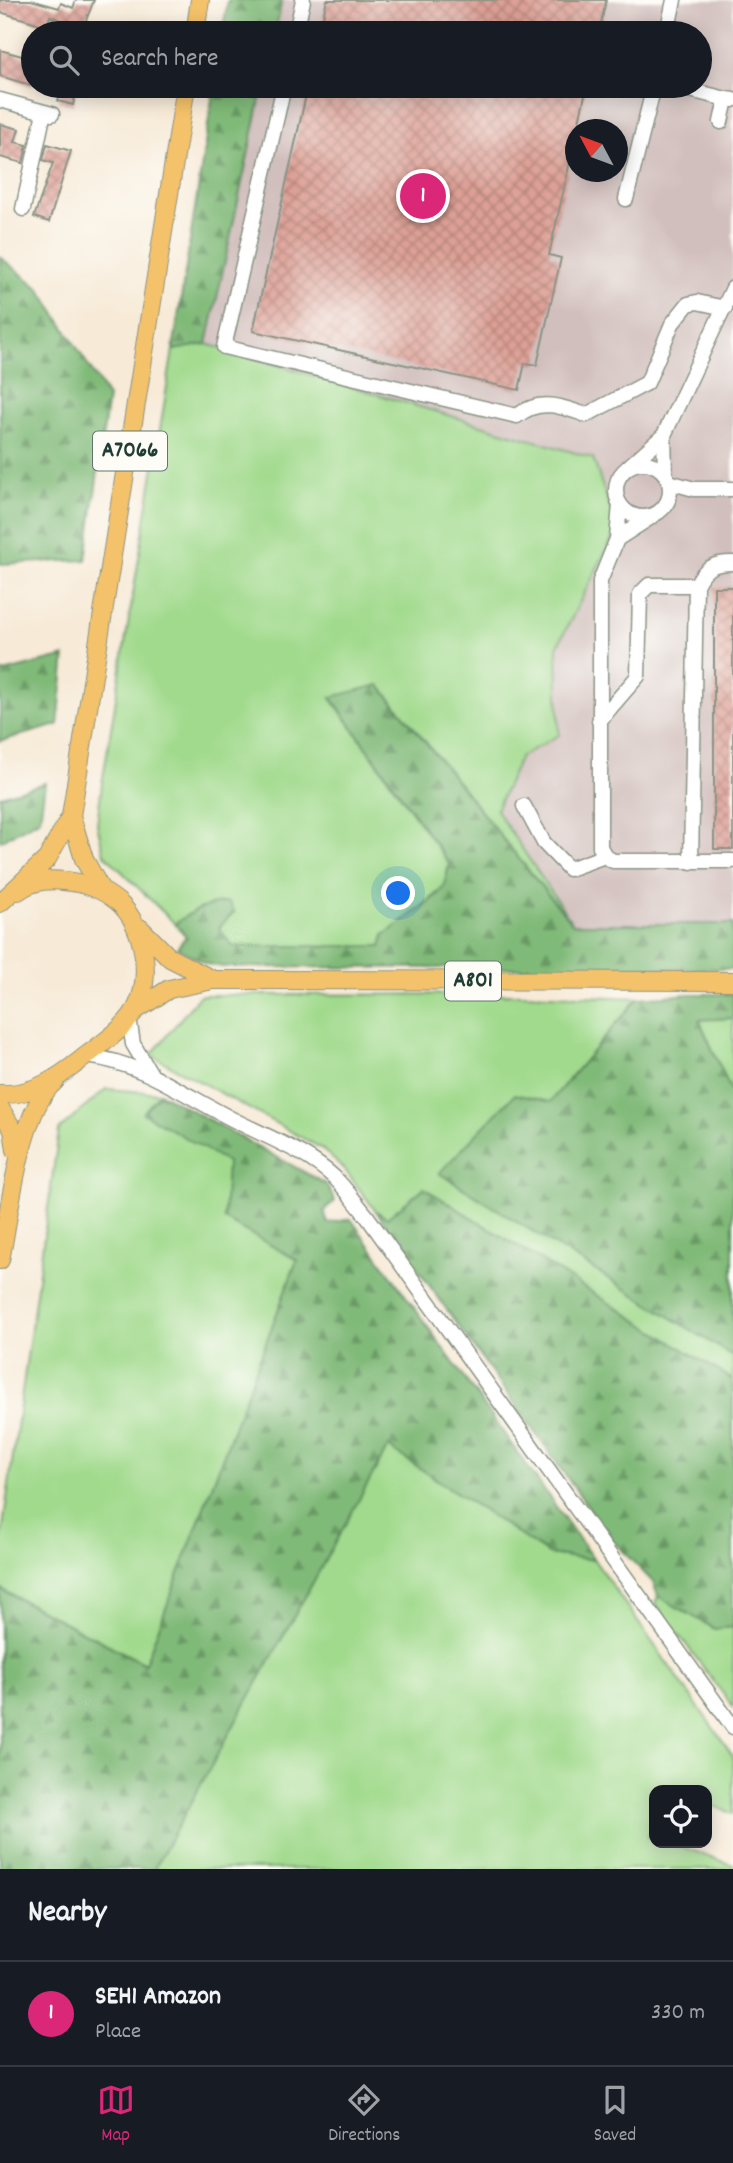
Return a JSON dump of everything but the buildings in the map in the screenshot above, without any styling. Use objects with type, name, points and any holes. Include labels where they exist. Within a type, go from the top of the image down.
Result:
[{"type":"main road","points":[[197,21],[200,0]]},
{"type":"main road","name":"A7066","points":[[0,903],[47,859],[71,816],[184,98]]},
{"type":"main road","name":"A7066","points":[[71,816],[84,859],[101,890]]},
{"type":"main road","name":"A801","points":[[0,903],[27,884],[55,880],[85,883],[101,890],[129,915],[161,951],[193,972],[213,980]]},
{"type":"main road","name":"A801","points":[[129,915],[144,957],[142,989],[133,1014]]},
{"type":"main road","name":"A801","points":[[0,1094],[20,1093],[59,1077],[133,1014],[169,989],[213,980],[733,981]]},
{"type":"main road","points":[[0,1260],[24,1135],[45,1090],[71,1068]]},
{"type":"main road","points":[[0,1108],[13,1130],[19,1167]]},
{"type":"street","points":[[299,21],[303,0]]},
{"type":"street","points":[[670,21],[674,0]]},
{"type":"street","points":[[712,96],[729,100],[720,122]]},
{"type":"street","points":[[281,98],[224,346],[517,416],[527,408],[554,403],[586,415],[637,390],[650,379],[680,311],[688,304],[697,302],[725,308]]},
{"type":"street","points":[[626,199],[651,98]]},
{"type":"street","points":[[0,100],[48,113],[23,209]]},
{"type":"street","points":[[605,856],[600,847],[600,581],[617,539],[620,504],[616,489],[627,468],[664,436],[733,288]]},
{"type":"street","points":[[664,436],[667,504]]},
{"type":"street","points":[[627,468],[643,463],[667,478],[694,489],[733,489]]},
{"type":"street","points":[[617,539],[667,504],[694,489]]},
{"type":"street","points":[[620,504],[634,516],[652,516]]},
{"type":"street","points":[[691,862],[696,585],[704,569],[720,563],[733,563]]},
{"type":"street","points":[[599,721],[638,676],[640,594],[649,584],[696,585]]},
{"type":"street","points":[[524,806],[544,843],[569,869],[605,856],[625,862],[733,861]]},
{"type":"street","points":[[133,1014],[133,1044],[152,1074]]},
{"type":"street","points":[[86,1056],[115,1060],[152,1074],[228,1118],[305,1156],[335,1178],[366,1215],[733,1727]]},
{"type":"shaded area","points":[[282,0],[733,0],[733,924],[573,924],[496,810],[520,757],[559,735],[557,647],[607,551],[207,344],[260,98],[712,98],[712,21],[278,21]]},
{"type":"green space","points":[[228,0],[282,0],[278,21],[224,21]]},
{"type":"green space","points":[[212,98],[260,98],[207,344],[173,350]]},
{"type":"green space","points":[[0,257],[40,289],[108,397],[86,560],[0,564]]},
{"type":"green space","points":[[207,344],[593,458],[617,529],[557,647],[559,735],[520,757],[496,810],[573,924],[379,685],[331,698],[449,864],[445,885],[381,946],[232,946],[219,927],[234,912],[189,914],[175,924],[104,854],[97,824],[102,784],[173,350]]},
{"type":"green space","points":[[65,656],[58,725],[0,741],[0,673]]},
{"type":"green space","points":[[379,685],[573,924],[733,924],[733,969],[223,967],[207,964],[177,948],[186,936],[175,924],[200,908],[229,902],[234,912],[219,927],[232,946],[381,946],[384,935],[437,895],[445,885],[449,863],[331,697]]},
{"type":"green space","points":[[45,783],[40,819],[0,841],[0,796]]},
{"type":"green space","points":[[525,994],[638,998],[550,1102],[439,1173],[733,1356],[733,1380],[424,1188],[387,1218],[376,1211],[344,1169],[321,1148],[151,1055],[200,995]]},
{"type":"green space","points":[[733,994],[733,1018],[699,1020],[733,1095],[733,1356],[439,1173],[515,1094],[550,1102],[638,998]]},
{"type":"green space","points":[[733,1018],[733,1095],[699,1019]]},
{"type":"green space","points":[[106,1089],[160,1093],[143,1113],[228,1162],[224,1219],[297,1260],[145,1664],[0,1589],[0,1548],[59,1130]]},
{"type":"green space","points":[[160,1093],[326,1184],[335,1201],[324,1211],[328,1223],[351,1219],[594,1560],[548,1554],[388,1447],[154,1869],[0,1869],[0,1589],[145,1664],[297,1260],[224,1219],[227,1162],[143,1113]]},
{"type":"green space","points":[[424,1188],[733,1380],[733,1627],[715,1629],[658,1596],[653,1582],[612,1540],[376,1211],[387,1218]]},
{"type":"green space","points":[[388,1446],[548,1554],[594,1560],[733,1756],[733,1814],[712,1805],[712,1785],[649,1785],[648,1837],[649,1848],[684,1848],[733,1865],[733,1869],[154,1869]]},
{"type":"green space","points":[[658,1596],[715,1629],[733,1627],[733,1707],[655,1603]]},
{"type":"place","name":"SEH1 Amazon","points":[[423,196]]}]
